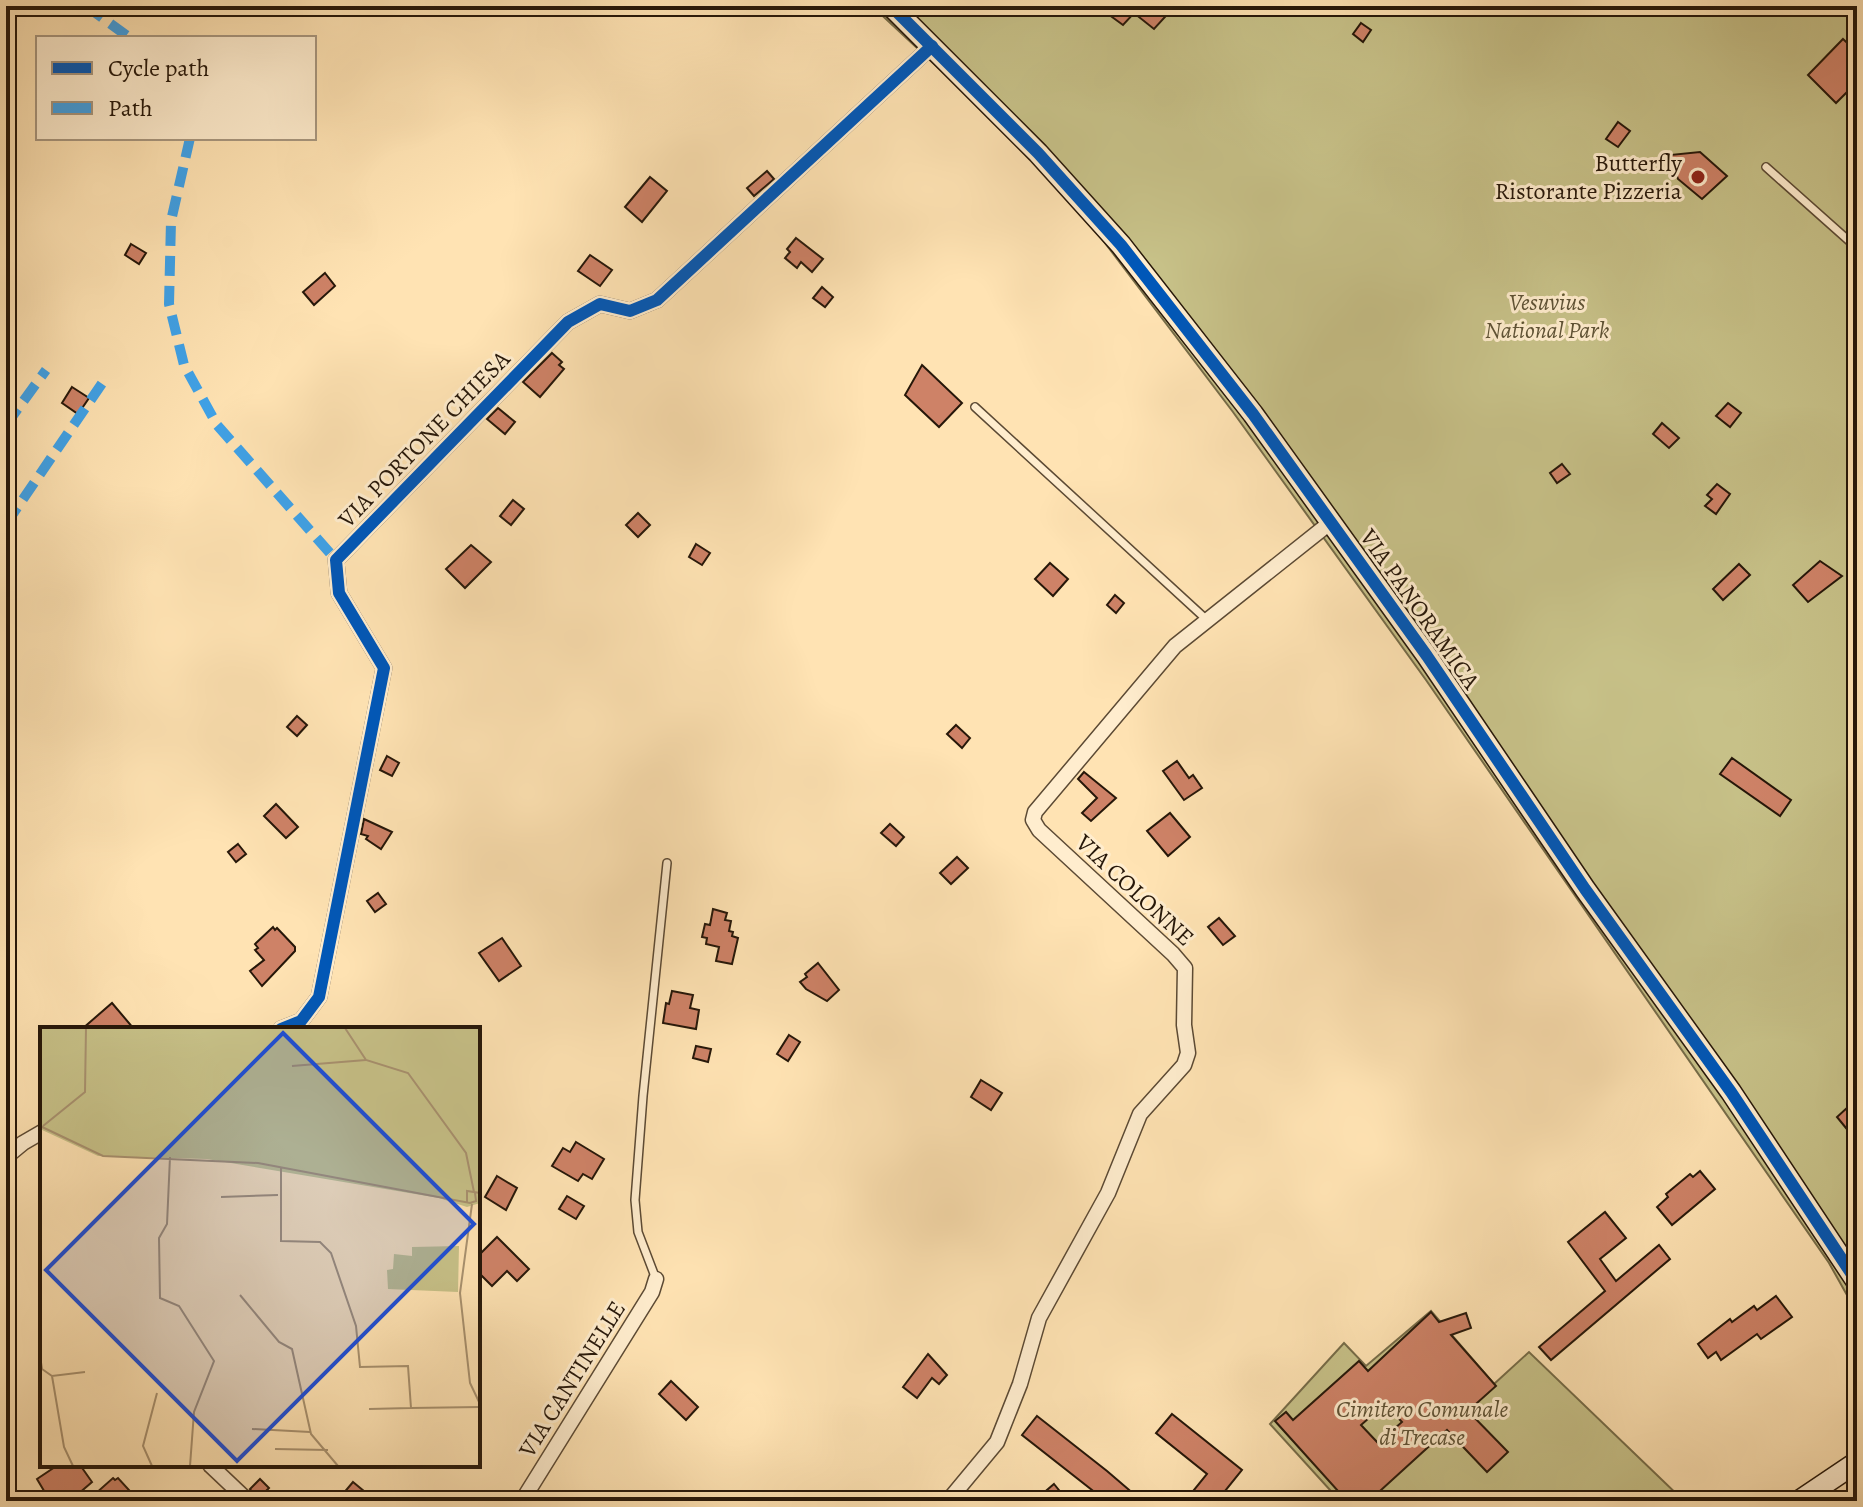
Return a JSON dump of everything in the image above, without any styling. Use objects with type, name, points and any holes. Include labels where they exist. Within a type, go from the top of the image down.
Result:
[{"type":"street","name":"VIA PANORAMICA","points":[[891,6],[1038,153],[1121,245],[1253,414],[1427,656],[1585,889],[1731,1092],[1857,1282]]},
{"type":"street","name":"VIA PORTONE CHIESA","points":[[286,1027],[301,1021],[319,997],[384,668],[339,593],[336,560],[568,322],[600,304],[630,311],[657,300],[932,46]]},
{"type":"street","name":"VIA COLONNE","points":[[948,1501],[997,1442],[1020,1384],[1039,1318],[1108,1193],[1140,1114],[1176,1076],[1188,1053],[1184,1025],[1185,968],[1039,830],[1033,820],[1035,812],[1164,657],[1331,522]]},
{"type":"street","points":[[6,1157],[40,1133]]},
{"type":"street","name":"VIA CANTINELLE","points":[[522,1501],[644,1305],[656,1279]]},
{"type":"street","points":[[1799,1501],[1857,1462]]},
{"type":"street","points":[[212,1467],[248,1501]]},
{"type":"lane","points":[[1766,167],[1857,248]]},
{"type":"lane","points":[[975,407],[1207,620]]},
{"type":"lane","points":[[656,1279],[638,1232],[635,1200],[667,863]]},
{"type":"green space","name":"Vesuvius National Park","points":[[872,6],[1857,6],[1857,1313],[1829,1263],[1426,680],[1233,412],[1071,198],[991,117]]},
{"type":"green space","name":"Cimitero Comunale di Trecase","points":[[1431,1311],[1494,1384],[1529,1352],[1684,1501],[1340,1501],[1270,1424],[1344,1343],[1366,1366]]},
{"type":"building","points":[[1097,6],[1175,6],[1154,29],[1134,13],[1123,25]]},
{"type":"building","points":[[1361,23],[1371,30],[1363,42],[1353,34]]},
{"type":"building","points":[[1843,39],[1857,52],[1857,82],[1836,103],[1808,75]]},
{"type":"building","points":[[1618,122],[1630,131],[1618,147],[1606,139]]},
{"type":"building","points":[[1700,152],[1727,176],[1702,199],[1678,179],[1670,155]]},
{"type":"building","points":[[767,171],[774,179],[754,196],[747,188]]},
{"type":"building","points":[[650,177],[667,191],[642,222],[625,207]]},
{"type":"building","points":[[796,238],[823,259],[812,272],[801,262],[797,268],[785,258],[790,252],[787,249]]},
{"type":"building","points":[[131,244],[146,253],[139,264],[125,255]]},
{"type":"building","points":[[590,255],[612,270],[600,286],[578,271]]},
{"type":"building","points":[[325,273],[335,286],[314,305],[303,292]]},
{"type":"building","points":[[822,287],[833,297],[825,307],[813,298]]},
{"type":"building","points":[[552,353],[562,362],[559,365],[564,369],[540,397],[523,382]]},
{"type":"building","points":[[922,365],[962,403],[939,427],[905,395]]},
{"type":"building","points":[[72,387],[89,398],[78,414],[62,403]]},
{"type":"building","points":[[1728,403],[1741,413],[1730,427],[1716,416]]},
{"type":"building","points":[[498,408],[515,422],[505,434],[487,419]]},
{"type":"building","points":[[1662,423],[1679,438],[1669,448],[1653,434]]},
{"type":"building","points":[[1562,464],[1570,474],[1557,483],[1550,473]]},
{"type":"building","points":[[1717,484],[1730,494],[1716,514],[1705,506],[1712,499],[1707,495]]},
{"type":"building","points":[[513,500],[524,509],[511,525],[500,516]]},
{"type":"building","points":[[638,513],[650,525],[638,537],[626,525]]},
{"type":"building","points":[[696,544],[710,553],[702,565],[689,557]]},
{"type":"building","points":[[471,545],[491,562],[465,588],[446,569]]},
{"type":"building","points":[[1820,561],[1842,576],[1808,602],[1793,585]]},
{"type":"building","points":[[1050,563],[1068,579],[1053,596],[1035,579]]},
{"type":"building","points":[[1739,564],[1750,575],[1723,600],[1713,589]]},
{"type":"building","points":[[1115,595],[1124,603],[1116,613],[1107,605]]},
{"type":"building","points":[[297,716],[307,725],[297,736],[287,727]]},
{"type":"building","points":[[956,725],[970,738],[962,748],[947,734]]},
{"type":"building","points":[[387,756],[399,763],[392,776],[380,770]]},
{"type":"building","points":[[1732,758],[1791,800],[1780,816],[1720,774]]},
{"type":"building","points":[[1177,761],[1189,778],[1193,775],[1202,788],[1184,800],[1163,771]]},
{"type":"building","points":[[1084,772],[1116,798],[1091,821],[1082,813],[1097,798],[1078,779]]},
{"type":"building","points":[[276,804],[298,827],[286,838],[264,816]]},
{"type":"building","points":[[1170,813],[1190,837],[1168,856],[1147,831]]},
{"type":"building","points":[[364,819],[392,832],[381,849],[366,839],[368,836],[361,834]]},
{"type":"building","points":[[890,824],[904,837],[896,846],[881,833]]},
{"type":"building","points":[[238,844],[246,854],[236,862],[228,852]]},
{"type":"building","points":[[957,857],[968,868],[951,884],[940,873]]},
{"type":"building","points":[[378,893],[386,904],[375,912],[367,901]]},
{"type":"building","points":[[713,909],[727,913],[725,920],[731,921],[729,931],[738,938],[732,964],[716,961],[719,947],[706,944],[707,938],[702,937],[705,924],[710,925]]},
{"type":"building","points":[[1219,918],[1235,936],[1223,945],[1208,927]]},
{"type":"building","points":[[273,927],[295,947],[295,951],[262,986],[250,971],[264,960],[255,950],[258,948],[255,944]]},
{"type":"building","points":[[502,938],[521,966],[499,981],[479,953]]},
{"type":"building","points":[[818,963],[839,990],[827,1001],[800,982]]},
{"type":"building","points":[[672,991],[693,995],[690,1008],[699,1010],[696,1029],[663,1023],[666,1003],[669,1004]]},
{"type":"building","points":[[112,1003],[132,1027],[84,1027]]},
{"type":"building","points":[[789,1035],[800,1042],[788,1061],[777,1054]]},
{"type":"building","points":[[696,1046],[711,1049],[708,1062],[693,1058]]},
{"type":"building","points":[[981,1080],[1002,1093],[991,1110],[971,1097]]},
{"type":"building","points":[[1848,1107],[1857,1119],[1846,1128],[1837,1117]]},
{"type":"building","points":[[576,1142],[604,1159],[592,1179],[583,1174],[578,1181],[552,1166],[563,1148],[570,1152]]},
{"type":"building","points":[[1700,1171],[1715,1189],[1672,1225],[1657,1207],[1668,1197],[1666,1194],[1690,1174],[1693,1177]]},
{"type":"building","points":[[497,1176],[517,1188],[506,1210],[485,1197]]},
{"type":"building","points":[[567,1196],[584,1206],[576,1219],[559,1209]]},
{"type":"building","points":[[1605,1212],[1626,1238],[1600,1259],[1616,1281],[1659,1245],[1670,1259],[1551,1360],[1539,1347],[1605,1291],[1568,1242]]},
{"type":"building","points":[[497,1237],[529,1269],[517,1281],[507,1271],[492,1286],[480,1274],[480,1254]]},
{"type":"building","points":[[1776,1296],[1792,1317],[1761,1339],[1757,1334],[1721,1360],[1716,1352],[1708,1358],[1698,1344],[1730,1319],[1732,1322],[1754,1306],[1757,1310]]},
{"type":"building","points":[[1431,1312],[1439,1322],[1466,1313],[1471,1328],[1451,1335],[1496,1386],[1468,1411],[1508,1452],[1487,1472],[1447,1430],[1369,1501],[1347,1501],[1275,1421],[1286,1412],[1293,1420],[1359,1361],[1368,1371]],"holes":[[[1385,1404],[1402,1422],[1378,1443],[1361,1425]]]},
{"type":"building","points":[[928,1354],[947,1375],[939,1384],[932,1378],[917,1398],[903,1387]]},
{"type":"building","points":[[671,1381],[698,1407],[686,1420],[659,1394]]},
{"type":"building","points":[[1172,1414],[1242,1470],[1217,1501],[1185,1501],[1207,1474],[1156,1433]]},
{"type":"building","points":[[1037,1416],[1142,1501],[1106,1501],[1022,1435]]},
{"type":"building","points":[[55,1467],[81,1467],[92,1482],[70,1501],[50,1501],[37,1479]]},
{"type":"building","points":[[113,1478],[118,1478],[139,1501],[101,1501],[95,1494]]},
{"type":"building","points":[[260,1479],[269,1488],[258,1499],[250,1489]]},
{"type":"building","points":[[353,1482],[365,1492],[358,1501],[337,1501]]},
{"type":"building","points":[[1054,1484],[1062,1494],[1054,1501],[1034,1501]]},
{"type":"marked path","points":[[86,6],[127,36]]},
{"type":"marked path","points":[[190,140],[171,221],[169,304],[184,365],[217,425],[336,560]]},
{"type":"marked path","points":[[6,425],[46,370]]},
{"type":"marked path","points":[[6,524],[103,382]]},
{"type":"cycle path","points":[[891,6],[1038,153],[1121,245],[1253,414],[1427,656],[1585,889],[1731,1092],[1857,1282]]},
{"type":"cycle path","points":[[286,1027],[301,1021],[319,997],[384,668],[339,593],[336,560],[568,322],[600,304],[630,311],[657,300],[932,46]]},
{"type":"place","name":"Butterfly Ristorante Pizzeria","points":[[1698,177]]}]
